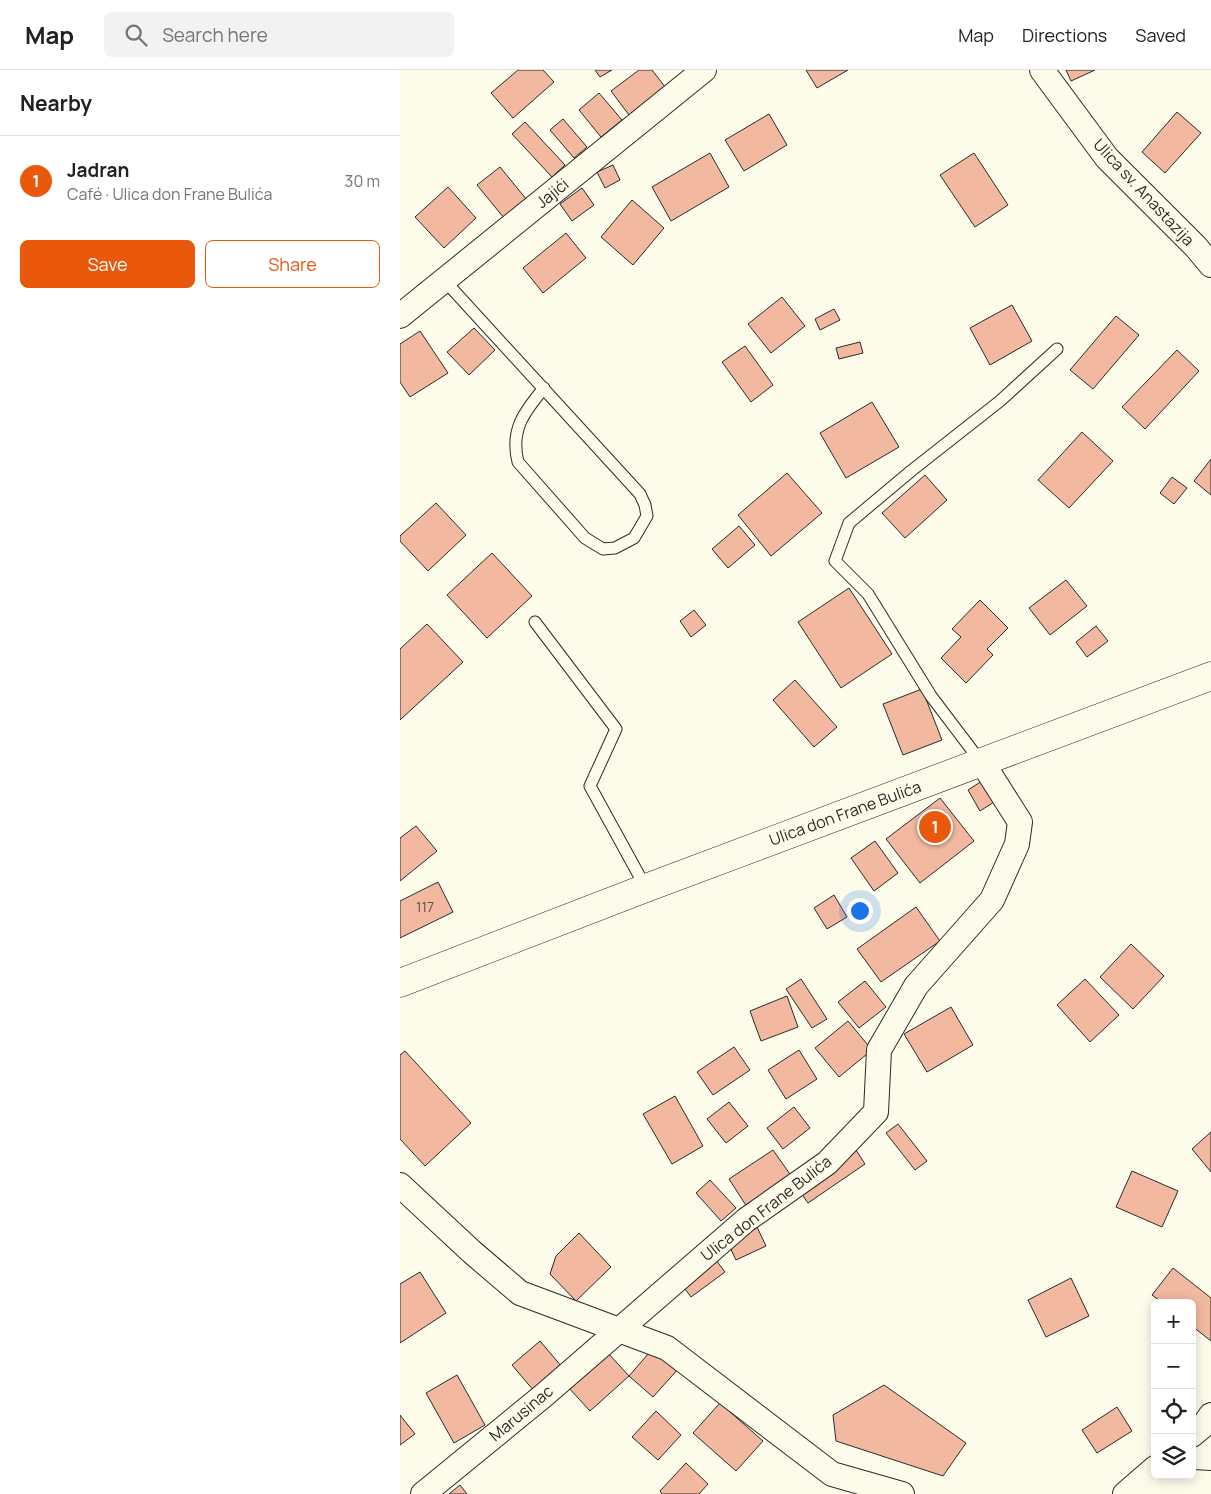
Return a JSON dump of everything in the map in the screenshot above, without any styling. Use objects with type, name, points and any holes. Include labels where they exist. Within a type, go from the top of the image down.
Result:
[{"type":"street","name":"Jajići","points":[[400,316],[704,70]]},
{"type":"street","name":"Ulica sv. Anastazija","points":[[1042,70],[1107,158],[1196,247],[1211,265]]},
{"type":"street","name":"Ulica don Frane Bulića","points":[[400,983],[646,888],[1211,676]]},
{"type":"street","name":"Ulica don Frane Bulića","points":[[618,1330],[746,1220],[827,1163],[876,1112],[880,1050],[916,986],[992,900],[1017,844],[1020,822],[982,762]]},
{"type":"street","points":[[400,1185],[472,1252],[520,1293],[666,1348],[832,1474],[902,1494]]},
{"type":"street","name":"Marusinac","points":[[423,1494],[543,1396],[618,1330]]},
{"type":"street","points":[[1193,1434],[1204,1425],[1211,1415]]},
{"type":"street","points":[[1125,1494],[1151,1471]]},
{"type":"street","points":[[1153,1494],[1192,1482],[1211,1483]]},
{"type":"lane","points":[[444,280],[544,388],[640,494],[647,516],[634,538],[615,548],[603,549],[584,538],[518,462],[515,450],[517,428],[528,407],[544,388]]},
{"type":"lane","points":[[982,762],[931,696],[868,594],[835,561],[849,523],[1000,401],[1057,349]]},
{"type":"lane","points":[[535,622],[616,729],[590,786],[646,888]]},
{"type":"building","points":[[518,70],[543,70],[554,82],[513,118],[491,93]]},
{"type":"building","points":[[595,70],[612,70],[600,77]]},
{"type":"building","points":[[639,70],[652,70],[666,88],[629,115],[611,91]]},
{"type":"building","points":[[806,70],[848,70],[817,88]]},
{"type":"building","points":[[1066,70],[1095,70],[1071,81]]},
{"type":"building","points":[[599,93],[622,120],[601,137],[579,110]]},
{"type":"building","points":[[1177,112],[1201,133],[1165,173],[1142,152]]},
{"type":"building","points":[[769,114],[787,145],[744,171],[725,140]]},
{"type":"building","points":[[563,119],[587,147],[574,158],[550,130]]},
{"type":"building","points":[[525,122],[565,165],[552,177],[512,134]]},
{"type":"building","points":[[710,153],[729,187],[671,221],[652,187]]},
{"type":"building","points":[[974,153],[1008,205],[975,227],[940,175]]},
{"type":"building","points":[[613,165],[620,180],[605,188],[597,172]]},
{"type":"building","points":[[500,167],[527,200],[504,218],[477,185]]},
{"type":"building","points":[[448,187],[476,218],[444,248],[415,217]]},
{"type":"building","points":[[582,188],[594,205],[572,221],[560,204]]},
{"type":"building","points":[[632,200],[664,228],[633,265],[601,237]]},
{"type":"building","points":[[566,233],[586,258],[543,293],[523,268]]},
{"type":"building","points":[[782,297],[805,326],[771,353],[748,324]]},
{"type":"building","points":[[1012,305],[1032,341],[990,365],[970,328]]},
{"type":"building","points":[[834,309],[840,320],[820,330],[815,319]]},
{"type":"building","points":[[1116,316],[1139,335],[1093,389],[1070,370]]},
{"type":"building","points":[[474,328],[495,350],[469,375],[447,352]]},
{"type":"building","points":[[420,331],[448,373],[410,397],[400,382],[400,344]]},
{"type":"building","points":[[860,342],[863,353],[839,359],[836,348]]},
{"type":"building","points":[[745,346],[773,385],[751,402],[722,362]]},
{"type":"building","points":[[1177,350],[1199,371],[1145,429],[1122,407]]},
{"type":"building","points":[[872,402],[899,447],[846,478],[820,433]]},
{"type":"building","points":[[1082,432],[1113,461],[1069,508],[1038,480]]},
{"type":"building","points":[[1211,459],[1211,495],[1194,481]]},
{"type":"building","points":[[787,473],[822,513],[771,556],[738,515]]},
{"type":"building","points":[[925,475],[947,500],[905,538],[882,513]]},
{"type":"building","points":[[1172,477],[1187,488],[1174,504],[1160,493]]},
{"type":"building","points":[[436,503],[466,535],[428,571],[400,541],[400,536]]},
{"type":"building","points":[[739,526],[755,545],[728,568],[712,549]]},
{"type":"building","points":[[492,553],[532,596],[487,638],[447,595]]},
{"type":"building","points":[[1066,580],[1087,606],[1050,635],[1029,608]]},
{"type":"building","points":[[849,588],[892,654],[841,688],[798,622]]},
{"type":"building","points":[[980,600],[1008,628],[987,649],[993,655],[966,683],[941,658],[961,637],[952,629]]},
{"type":"building","points":[[694,610],[706,625],[691,637],[680,621]]},
{"type":"building","points":[[427,624],[463,662],[400,720],[400,649]]},
{"type":"building","points":[[1096,626],[1108,641],[1087,657],[1076,642]]},
{"type":"building","points":[[795,680],[837,727],[814,747],[773,700]]},
{"type":"building","points":[[922,689],[942,740],[903,755],[883,704]]},
{"type":"building","points":[[985,779],[997,800],[980,811],[968,790]]},
{"type":"building","points":[[940,798],[974,841],[920,883],[886,839]]},
{"type":"building","points":[[416,826],[437,851],[400,881],[400,838]]},
{"type":"building","points":[[875,841],[898,873],[874,891],[851,858]]},
{"type":"building","points":[[438,882],[453,912],[400,938],[400,901]]},
{"type":"building","points":[[834,895],[847,917],[827,929],[814,908]]},
{"type":"building","points":[[916,907],[940,941],[881,982],[857,949]]},
{"type":"building","points":[[1131,944],[1164,976],[1133,1009],[1100,977]]},
{"type":"building","points":[[801,979],[827,1019],[812,1028],[786,989]]},
{"type":"building","points":[[1085,979],[1119,1015],[1090,1042],[1057,1005]]},
{"type":"building","points":[[865,981],[886,1007],[859,1028],[838,1002]]},
{"type":"building","points":[[787,996],[798,1027],[761,1041],[750,1011]]},
{"type":"building","points":[[951,1007],[973,1045],[927,1072],[904,1034]]},
{"type":"building","points":[[848,1021],[872,1050],[839,1077],[815,1048]]},
{"type":"building","points":[[734,1047],[750,1070],[713,1095],[697,1072]]},
{"type":"building","points":[[799,1050],[817,1079],[786,1099],[768,1070]]},
{"type":"building","points":[[405,1051],[471,1123],[425,1166],[400,1139],[400,1055]]},
{"type":"building","points":[[675,1096],[703,1146],[672,1164],[643,1114]]},
{"type":"building","points":[[729,1102],[748,1126],[726,1143],[707,1119]]},
{"type":"building","points":[[794,1107],[810,1128],[783,1149],[767,1128]]},
{"type":"building","points":[[898,1124],[927,1161],[915,1170],[886,1133]]},
{"type":"building","points":[[1211,1132],[1211,1172],[1192,1149]]},
{"type":"building","points":[[773,1150],[792,1177],[747,1207],[729,1179]]},
{"type":"building","points":[[856,1150],[865,1164],[808,1203],[798,1189]]},
{"type":"building","points":[[1132,1171],[1178,1191],[1162,1227],[1116,1207]]},
{"type":"building","points":[[710,1180],[736,1208],[721,1221],[696,1193]]},
{"type":"building","points":[[757,1227],[766,1246],[736,1260],[727,1241]]},
{"type":"building","points":[[579,1233],[611,1267],[576,1301],[550,1274],[556,1256]]},
{"type":"building","points":[[716,1260],[725,1272],[691,1297],[682,1285]]},
{"type":"building","points":[[1173,1268],[1211,1298],[1211,1341],[1196,1329],[1196,1299],[1158,1299],[1152,1295]]},
{"type":"building","points":[[420,1272],[446,1313],[400,1343],[400,1284]]},
{"type":"building","points":[[1071,1278],[1089,1316],[1046,1337],[1028,1300]]},
{"type":"building","points":[[540,1341],[562,1367],[534,1391],[512,1365]]},
{"type":"building","points":[[655,1346],[679,1368],[653,1397],[629,1376]]},
{"type":"building","points":[[607,1352],[629,1376],[590,1411],[568,1387]]},
{"type":"building","points":[[457,1375],[485,1425],[454,1443],[426,1393]]},
{"type":"building","points":[[884,1385],[966,1443],[943,1476],[836,1441],[833,1415]]},
{"type":"building","points":[[720,1403],[763,1441],[736,1471],[693,1433]]},
{"type":"building","points":[[1117,1407],[1132,1431],[1097,1453],[1082,1430]]},
{"type":"building","points":[[656,1411],[681,1435],[658,1460],[632,1437]]},
{"type":"building","points":[[400,1415],[415,1434],[400,1445]]},
{"type":"building","points":[[686,1463],[708,1484],[699,1494],[662,1494],[660,1491]]},
{"type":"building","points":[[460,1485],[467,1494],[449,1494]]},
{"type":"place","name":"Jadran","points":[[935,827]]}]
